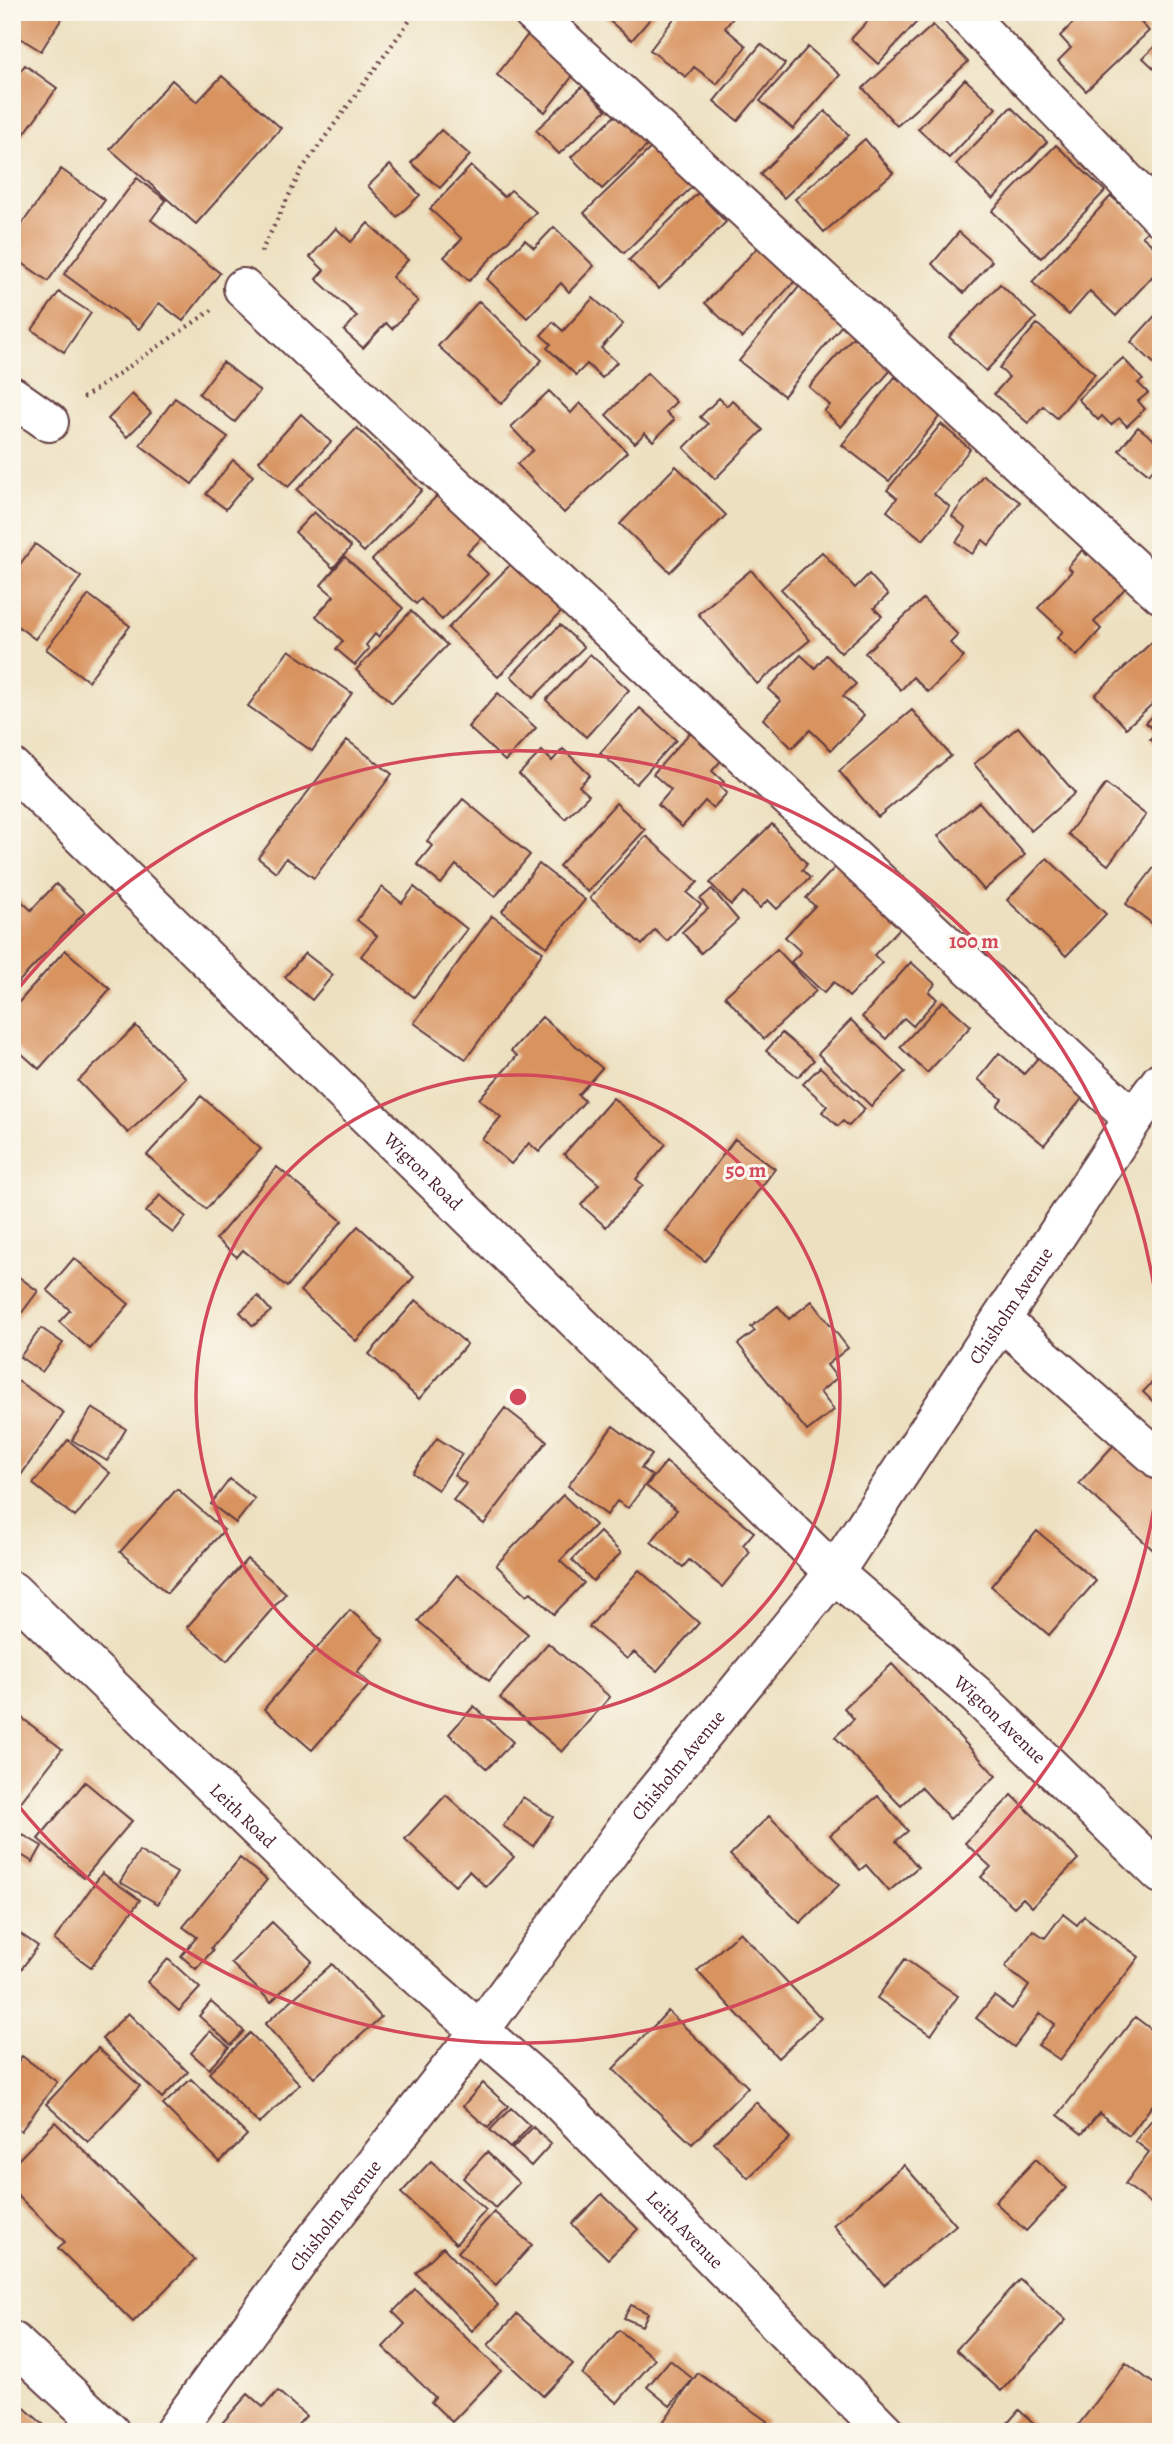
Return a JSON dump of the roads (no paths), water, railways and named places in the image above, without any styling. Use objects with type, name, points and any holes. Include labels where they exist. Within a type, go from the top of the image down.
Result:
[{"type":"street","points":[[532,12],[1161,594]]},
{"type":"street","points":[[963,12],[1161,217]]},
{"type":"street","points":[[243,288],[1133,1119]]},
{"type":"street","points":[[12,396],[49,422]]},
{"type":"street","name":"Wigton Road","points":[[12,768],[834,1573]]},
{"type":"street","name":"Chisholm Avenue","points":[[174,2432],[304,2254],[479,2032],[631,1822],[834,1573],[1133,1119],[1161,1081]]},
{"type":"street","points":[[1001,1320],[1161,1461]]},
{"type":"street","name":"Wigton Avenue","points":[[834,1573],[976,1695],[1161,1874]]},
{"type":"street","name":"Leith Road","points":[[12,1591],[336,1905],[479,2032]]},
{"type":"street","name":"Leith Avenue","points":[[479,2032],[552,2094],[885,2432]]},
{"type":"street","points":[[12,2341],[110,2432]]}]
